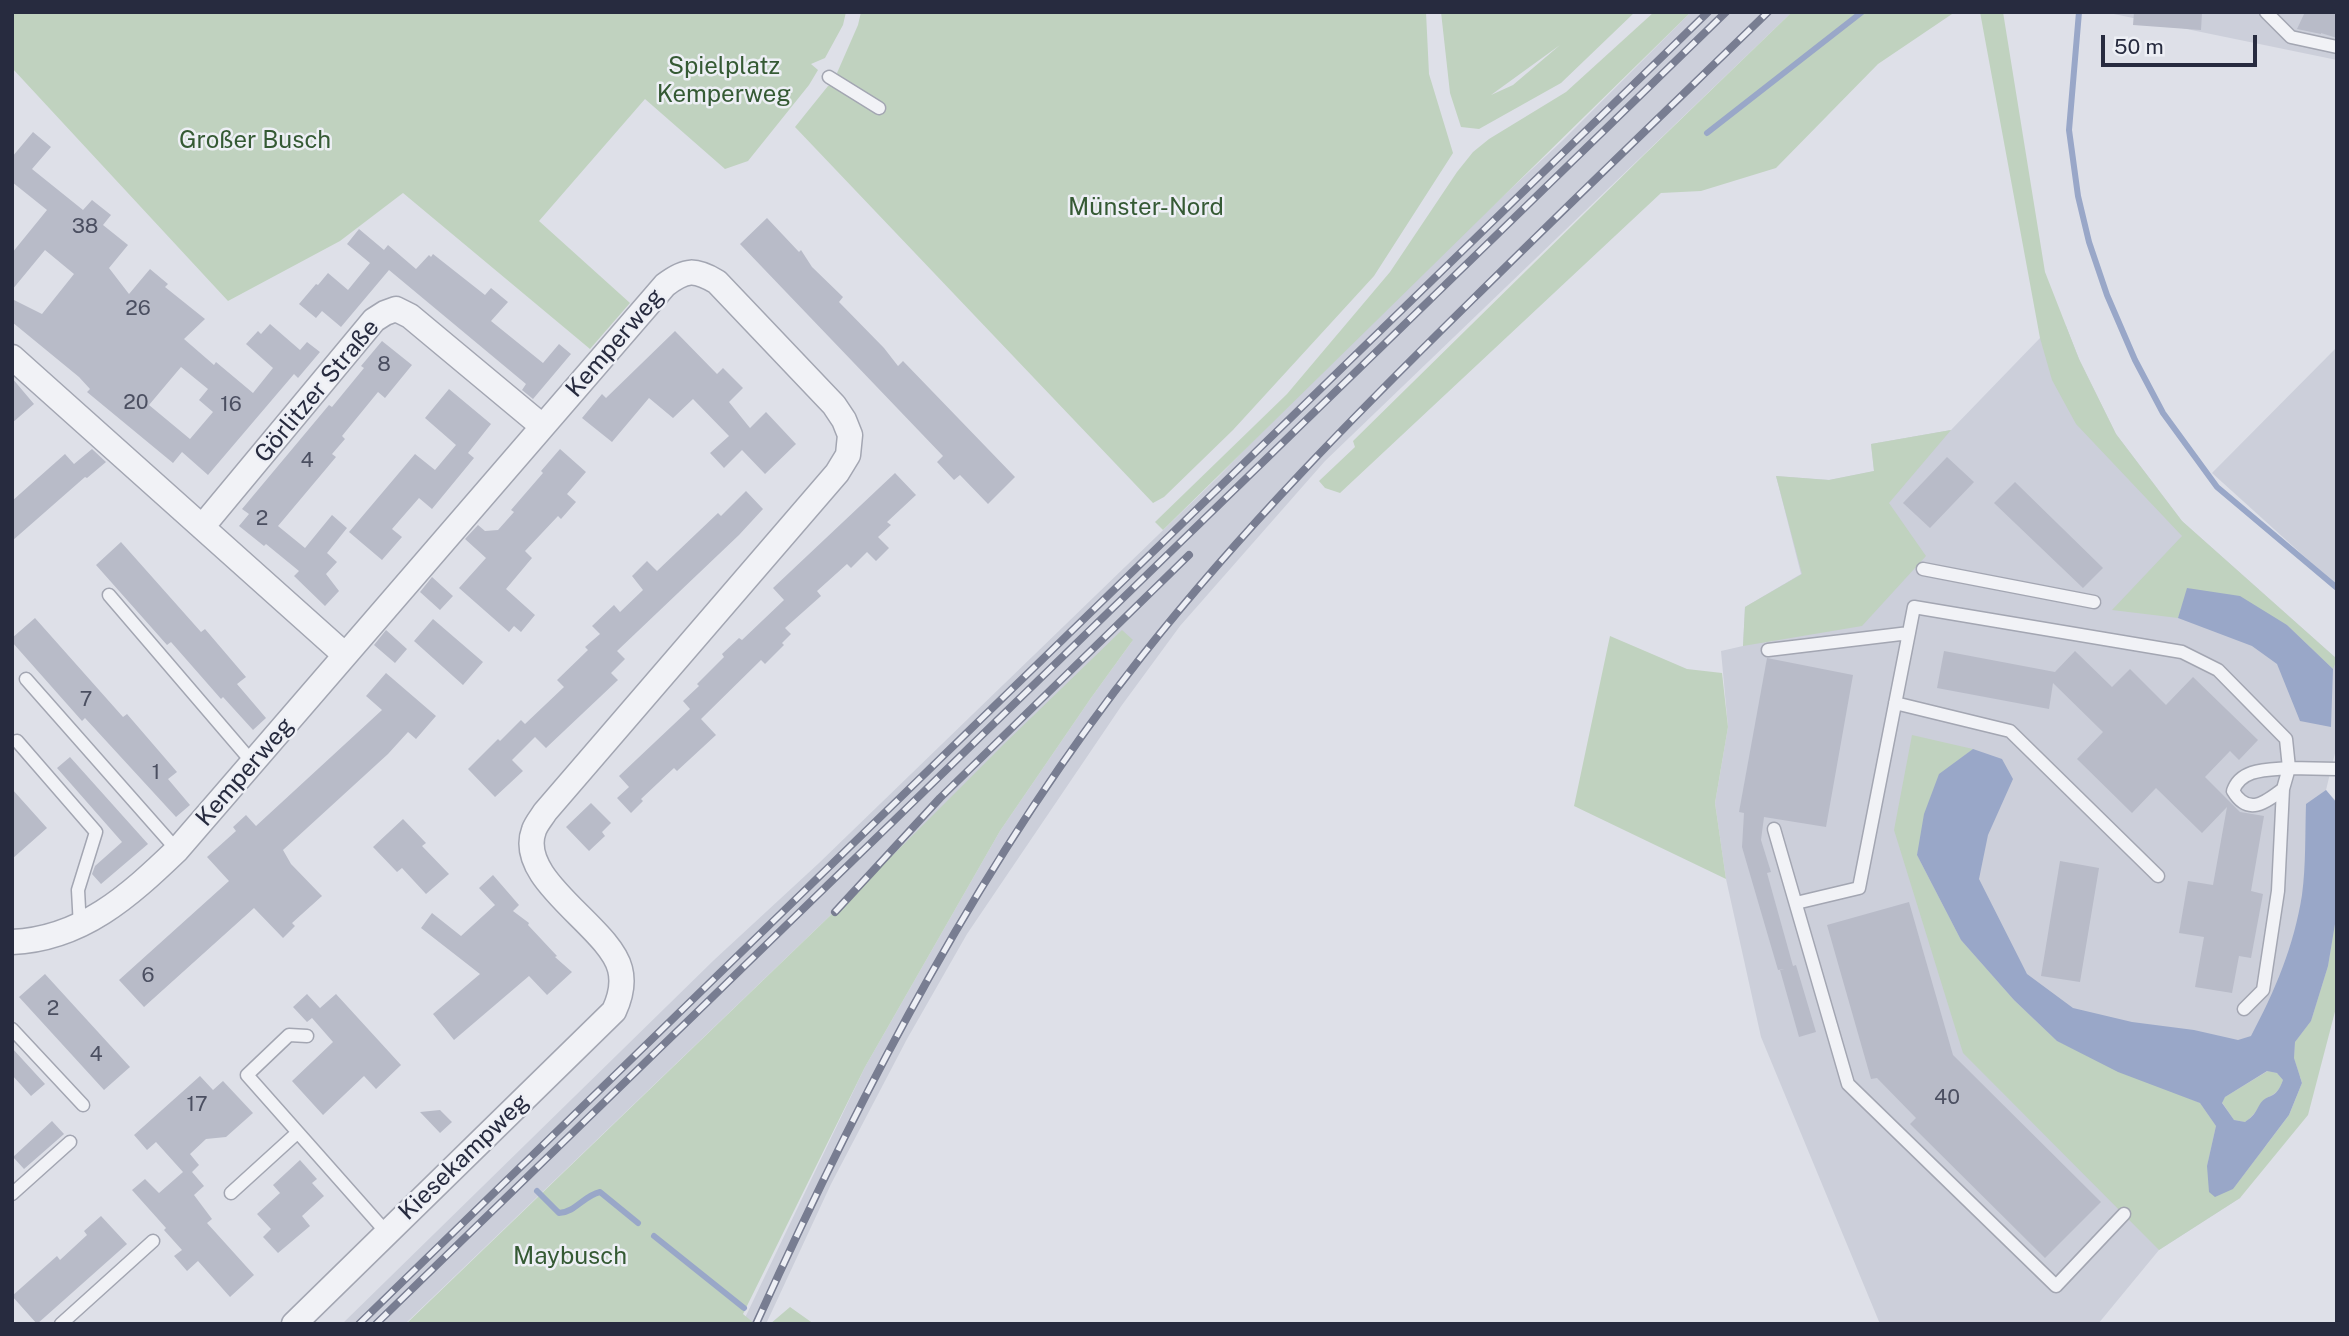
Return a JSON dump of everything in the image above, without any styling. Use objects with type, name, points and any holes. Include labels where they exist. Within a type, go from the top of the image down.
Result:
[{"type":"street","name":"Kemperweg","points":[[12,942],[27,941],[80,927],[113,906],[177,850],[665,285],[690,271],[703,274],[717,282],[834,405],[850,435],[848,455],[837,473],[545,812],[533,831],[532,850],[537,867],[613,953],[620,968],[621,983]]},
{"type":"street","name":"Görlitzer Straße","points":[[202,527],[374,320],[396,309],[410,316],[542,426]]},
{"type":"street","points":[[12,357],[345,655]]},
{"type":"street","name":"Kiesekampweg","points":[[293,1324],[614,1011],[620,999],[621,983]]},
{"type":"lane","points":[[2266,12],[2291,37],[2337,47]]},
{"type":"lane","points":[[829,77],[879,108]]},
{"type":"lane","points":[[1923,569],[2095,602]]},
{"type":"lane","points":[[109,595],[253,763]]},
{"type":"lane","points":[[1796,903],[1859,888],[1914,607],[2182,652],[2218,670],[2287,739],[2289,768],[2283,789],[2278,891],[2263,990],[2244,1009]]},
{"type":"lane","points":[[1768,650],[1909,633]]},
{"type":"lane","points":[[26,679],[177,850]]},
{"type":"lane","points":[[1895,703],[2010,731],[2158,876]]},
{"type":"lane","points":[[17,741],[96,832],[78,890],[80,927]]},
{"type":"lane","points":[[2283,789],[2255,806],[2238,799],[2233,791],[2236,781],[2254,772],[2289,768],[2337,769]]},
{"type":"lane","points":[[1774,829],[1848,1084],[2056,1286],[2124,1214]]},
{"type":"lane","points":[[12,1029],[83,1105]]},
{"type":"lane","points":[[307,1036],[289,1035],[247,1075],[387,1233]]},
{"type":"lane","points":[[231,1193],[298,1133]]},
{"type":"lane","points":[[12,1194],[70,1142]]},
{"type":"lane","points":[[61,1324],[153,1241]]},
{"type":"shaded area","points":[[1691,12],[1792,12],[1325,461],[1180,626],[1122,705],[967,934],[907,1039],[831,1184],[766,1324],[742,1324],[865,1067],[1000,831],[1133,640],[889,859],[405,1324],[342,1324],[714,960],[819,863],[1218,477],[1362,328],[1562,141]]},
{"type":"shaded area","points":[[2104,12],[2337,12],[2337,60]]},
{"type":"shaded area","points":[[2066,326],[2116,434],[2182,521],[2337,659],[2337,745],[2326,790],[2337,802],[2337,1000],[2240,1198],[2159,1250],[2098,1324],[1880,1324],[1761,1037],[1726,879],[1715,803],[1728,727],[1721,651],[1743,646],[1745,607],[1801,574],[1776,476],[1829,480],[1874,471],[1871,444],[1951,430],[2040,338]]},
{"type":"shaded area","points":[[2337,347],[2337,586],[2212,473]]},
{"type":"green space","name":"Großer Busch","points":[[12,12],[846,12],[843,25],[825,58],[811,64],[818,70],[809,85],[748,161],[725,169],[645,99],[539,221],[630,303],[590,349],[403,193],[340,241],[228,301],[12,68]]},
{"type":"green space","name":"Münster-Nord","points":[[861,12],[1426,12],[1429,74],[1453,153],[1374,276],[1233,430],[1164,497],[1153,503],[795,127],[828,86],[834,84],[877,114],[880,104],[839,78],[837,73]]},
{"type":"green space","points":[[1441,12],[1635,12],[1561,83],[1479,129],[1461,127],[1450,93]],"holes":[[[1560,45],[1513,85],[1491,95]]]},
{"type":"green space","points":[[1654,12],[1691,12],[1163,530],[1155,522],[1287,394],[1390,272],[1473,152],[1489,139],[1566,92]]},
{"type":"green space","points":[[1792,12],[1955,12],[1878,64],[1776,168],[1701,191],[1661,193],[1340,493],[1325,488],[1319,481],[1355,447],[1353,441]]},
{"type":"green space","points":[[1980,12],[2003,12],[2045,272],[2079,359],[2116,434],[2182,521],[2337,659],[2333,669],[2287,625],[2188,588],[2178,618],[2112,610],[2182,536],[2076,424],[2052,380],[2040,338]]},
{"type":"green space","points":[[1951,430],[1889,503],[1926,556],[1862,626],[1743,646],[1745,607],[1802,574],[1776,476],[1829,480],[1874,471],[1871,444]]},
{"type":"green space","name":"Maybusch","points":[[1122,630],[1133,640],[1000,831],[865,1067],[743,1314],[755,1324],[406,1324],[889,859]]},
{"type":"green space","points":[[1610,636],[1687,669],[1722,673],[1728,727],[1715,803],[1726,879],[1574,806]]},
{"type":"green space","points":[[1912,735],[1973,749],[1939,775],[1917,855],[1961,940],[2014,1000],[2057,1041],[2200,1103],[2216,1126],[2207,1166],[2233,1189],[2289,1115],[2302,1083],[2294,1058],[2295,1042],[2311,1021],[2328,966],[2337,912],[2337,1004],[2308,1115],[2240,1198],[2159,1250],[1963,1053],[1894,830]]},
{"type":"green space","points":[[2268,1071],[2277,1073],[2283,1080],[2277,1091],[2263,1101],[2245,1122],[2234,1120],[2222,1102],[2225,1097]]},
{"type":"green space","points":[[790,1307],[814,1324],[770,1324]]},
{"type":"water","points":[[2187,588],[2240,596],[2287,625],[2333,669],[2331,727],[2300,721],[2277,664],[2252,646],[2178,618]]},
{"type":"water","points":[[1973,749],[2002,759],[2013,779],[1988,835],[1979,879],[2027,974],[2073,1008],[2132,1022],[2194,1030],[2238,1040],[2251,1036],[2276,985],[2289,950],[2303,884],[2306,804],[2326,790],[2336,802],[2337,912],[2328,966],[2311,1021],[2295,1042],[2294,1058],[2302,1083],[2289,1115],[2233,1189],[2215,1197],[2209,1192],[2207,1166],[2216,1126],[2200,1103],[2118,1072],[2057,1041],[2014,1000],[1961,940],[1917,855],[1924,814],[1939,774]],"holes":[[[2267,1071],[2277,1073],[2283,1080],[2277,1091],[2263,1101],[2245,1122],[2234,1120],[2222,1103],[2225,1097]]]},
{"type":"building","points":[[2134,12],[2202,12],[2201,30],[2133,25]]},
{"type":"building","points":[[2305,12],[2337,12],[2337,38],[2297,29]]},
{"type":"building","points":[[33,132],[51,147],[32,169],[83,210],[92,200],[111,215],[103,225],[128,245],[109,268],[129,294],[150,269],[168,284],[165,287],[205,319],[184,339],[253,393],[273,368],[246,344],[258,331],[261,334],[270,324],[300,350],[307,342],[320,352],[298,378],[294,374],[208,475],[182,452],[173,463],[87,392],[90,389],[79,377],[12,322],[12,299],[42,314],[74,274],[45,250],[12,290],[12,253],[47,210],[12,182],[12,157]],"holes":[[[181,367],[208,389],[199,400],[213,412],[190,439],[149,405]]]},
{"type":"building","points":[[767,218],[799,252],[801,250],[812,267],[843,297],[839,302],[898,366],[903,361],[1015,477],[988,504],[960,475],[954,480],[937,462],[943,456],[740,244]]},
{"type":"building","points":[[359,229],[384,250],[388,245],[416,269],[433,254],[485,295],[491,288],[508,302],[491,321],[543,363],[559,344],[571,354],[533,399],[522,390],[526,384],[389,270],[341,327],[322,311],[316,318],[299,304],[316,284],[328,273],[348,290],[370,263],[347,244]]},
{"type":"building","points":[[675,331],[717,374],[723,368],[743,388],[729,402],[750,428],[766,412],[796,444],[765,474],[742,450],[724,468],[710,453],[729,436],[693,399],[673,418],[649,398],[612,442],[582,418],[602,394],[606,398]]},
{"type":"building","points":[[382,341],[412,365],[385,398],[378,392],[342,436],[345,439],[332,454],[336,457],[278,526],[305,548],[332,515],[347,528],[327,553],[337,562],[326,574],[339,591],[325,606],[294,576],[299,571],[239,526],[249,514],[242,509],[329,405],[332,407]]},
{"type":"building","points":[[12,378],[34,404],[12,423]]},
{"type":"building","points":[[449,389],[491,424],[468,453],[474,458],[432,509],[419,498],[392,529],[402,537],[382,560],[349,532],[415,454],[435,470],[456,445],[425,418]]},
{"type":"building","points":[[92,449],[106,462],[12,541],[12,501],[65,454],[74,464]]},
{"type":"building","points":[[560,449],[586,472],[567,494],[576,502],[561,519],[558,516],[525,551],[532,558],[506,589],[535,615],[521,632],[514,626],[509,632],[459,588],[486,558],[465,539],[478,525],[485,531],[498,530]]},
{"type":"building","points":[[1947,457],[1974,482],[1930,528],[1903,503]]},
{"type":"building","points":[[895,473],[916,495],[887,522],[891,525],[878,537],[889,548],[876,561],[867,552],[851,568],[847,564],[817,591],[821,596],[785,628],[791,634],[782,643],[784,645],[765,664],[761,660],[701,719],[716,735],[677,771],[674,768],[641,799],[643,801],[631,813],[617,798],[629,787],[619,776],[690,709],[683,701],[724,657],[722,654],[739,638],[742,640],[784,600],[773,588]]},
{"type":"building","points":[[2015,482],[2103,568],[2083,588],[1994,503]]},
{"type":"building","points":[[746,491],[763,509],[617,651],[625,659],[611,673],[618,680],[546,748],[535,737],[512,760],[523,771],[495,797],[468,769],[498,739],[500,741],[521,720],[525,724],[564,687],[557,680],[588,650],[585,647],[600,634],[592,626],[614,605],[620,612],[643,590],[632,576],[647,561],[657,571],[718,513],[721,516]]},
{"type":"building","points":[[121,542],[201,632],[205,629],[246,677],[237,684],[266,718],[253,730],[223,697],[221,699],[171,642],[167,645],[96,565]]},
{"type":"building","points":[[432,577],[453,596],[440,610],[420,592]]},
{"type":"building","points":[[35,618],[123,717],[127,714],[177,772],[168,779],[190,805],[176,817],[85,718],[82,721],[12,642],[12,638]]},
{"type":"building","points":[[433,619],[483,662],[463,685],[414,641]]},
{"type":"building","points":[[386,630],[407,649],[395,663],[374,645]]},
{"type":"building","points":[[1944,651],[2055,672],[2075,651],[2112,687],[2130,669],[2166,705],[2193,677],[2258,740],[2239,760],[2230,751],[2205,777],[2240,812],[2264,816],[2251,891],[2263,894],[2251,958],[2239,956],[2232,993],[2195,987],[2204,937],[2179,933],[2188,881],[2213,885],[2227,807],[2202,833],[2156,788],[2132,813],[2077,759],[2103,732],[2053,683],[2049,709],[1937,688]]},
{"type":"building","points":[[1767,658],[1853,675],[1826,827],[1764,817],[1761,840],[1771,872],[1767,873],[1793,966],[1796,965],[1816,1032],[1799,1037],[1780,970],[1784,969],[1778,970],[1742,847],[1744,813],[1739,812]]},
{"type":"building","points":[[386,673],[436,716],[416,739],[408,732],[388,754],[283,850],[291,864],[322,896],[292,923],[295,926],[283,938],[254,908],[144,1007],[119,980],[229,881],[207,857],[236,831],[233,827],[246,815],[256,826],[382,710],[366,696]]},
{"type":"building","points":[[70,757],[148,844],[101,884],[92,874],[95,866],[122,842],[57,768]]},
{"type":"building","points":[[12,789],[47,828],[12,859]]},
{"type":"building","points":[[591,803],[611,823],[602,832],[605,836],[589,851],[566,827]]},
{"type":"building","points":[[403,819],[426,843],[422,846],[449,874],[426,894],[402,868],[397,872],[373,847]]},
{"type":"building","points":[[2060,861],[2099,868],[2080,982],[2041,976]]},
{"type":"building","points":[[493,875],[519,905],[513,911],[529,923],[557,956],[555,957],[572,972],[547,995],[529,976],[454,1040],[433,1014],[480,974],[421,928],[432,913],[461,936],[495,905],[479,888]]},
{"type":"building","points":[[1909,902],[1953,1055],[2101,1202],[2045,1258],[1910,1124],[1916,1118],[1877,1078],[1871,1079],[1827,925]]},
{"type":"building","points":[[45,974],[130,1067],[104,1090],[19,997]]},
{"type":"building","points":[[307,994],[320,1008],[336,994],[401,1065],[376,1089],[364,1076],[323,1115],[292,1081],[333,1042],[312,1018],[307,1022],[293,1007]]},
{"type":"building","points":[[12,1048],[45,1084],[31,1096],[12,1075]]},
{"type":"building","points":[[200,1076],[213,1090],[223,1081],[253,1113],[226,1137],[206,1139],[190,1154],[199,1165],[192,1172],[204,1186],[194,1195],[212,1219],[207,1223],[254,1275],[230,1297],[198,1261],[187,1271],[174,1256],[182,1250],[132,1190],[145,1179],[159,1193],[183,1172],[156,1142],[147,1150],[134,1135]]},
{"type":"building","points":[[440,1110],[452,1122],[440,1133],[420,1112]]},
{"type":"building","points":[[52,1121],[64,1134],[24,1169],[13,1157]]},
{"type":"building","points":[[300,1160],[317,1179],[312,1183],[324,1196],[302,1216],[310,1226],[278,1253],[263,1237],[271,1229],[257,1214],[280,1193],[273,1185]]},
{"type":"building","points":[[101,1216],[127,1244],[37,1324],[12,1296],[57,1256],[60,1260],[87,1235],[84,1231]]},
{"type":"waterway","points":[[1707,133],[1862,12]]},
{"type":"waterway","points":[[2079,12],[2069,130],[2078,196],[2089,242],[2107,295],[2135,360],[2163,413],[2217,487],[2337,588]]},
{"type":"waterway","points":[[537,1191],[559,1213],[570,1210],[600,1192],[638,1223]]},
{"type":"waterway","points":[[654,1236],[744,1308]]},
{"type":"railway","points":[[359,1324],[1708,12]]},
{"type":"railway","points":[[376,1324],[1726,12]]},
{"type":"railway","points":[[756,1324],[839,1149],[929,978],[1029,813],[1142,656],[1220,562],[1344,428],[1509,263],[1768,12]]},
{"type":"railway","points":[[835,912],[940,798],[1189,555]]},
{"type":"park label","name":"Spielplatz Kemperweg","points":[[724,81]]}]
